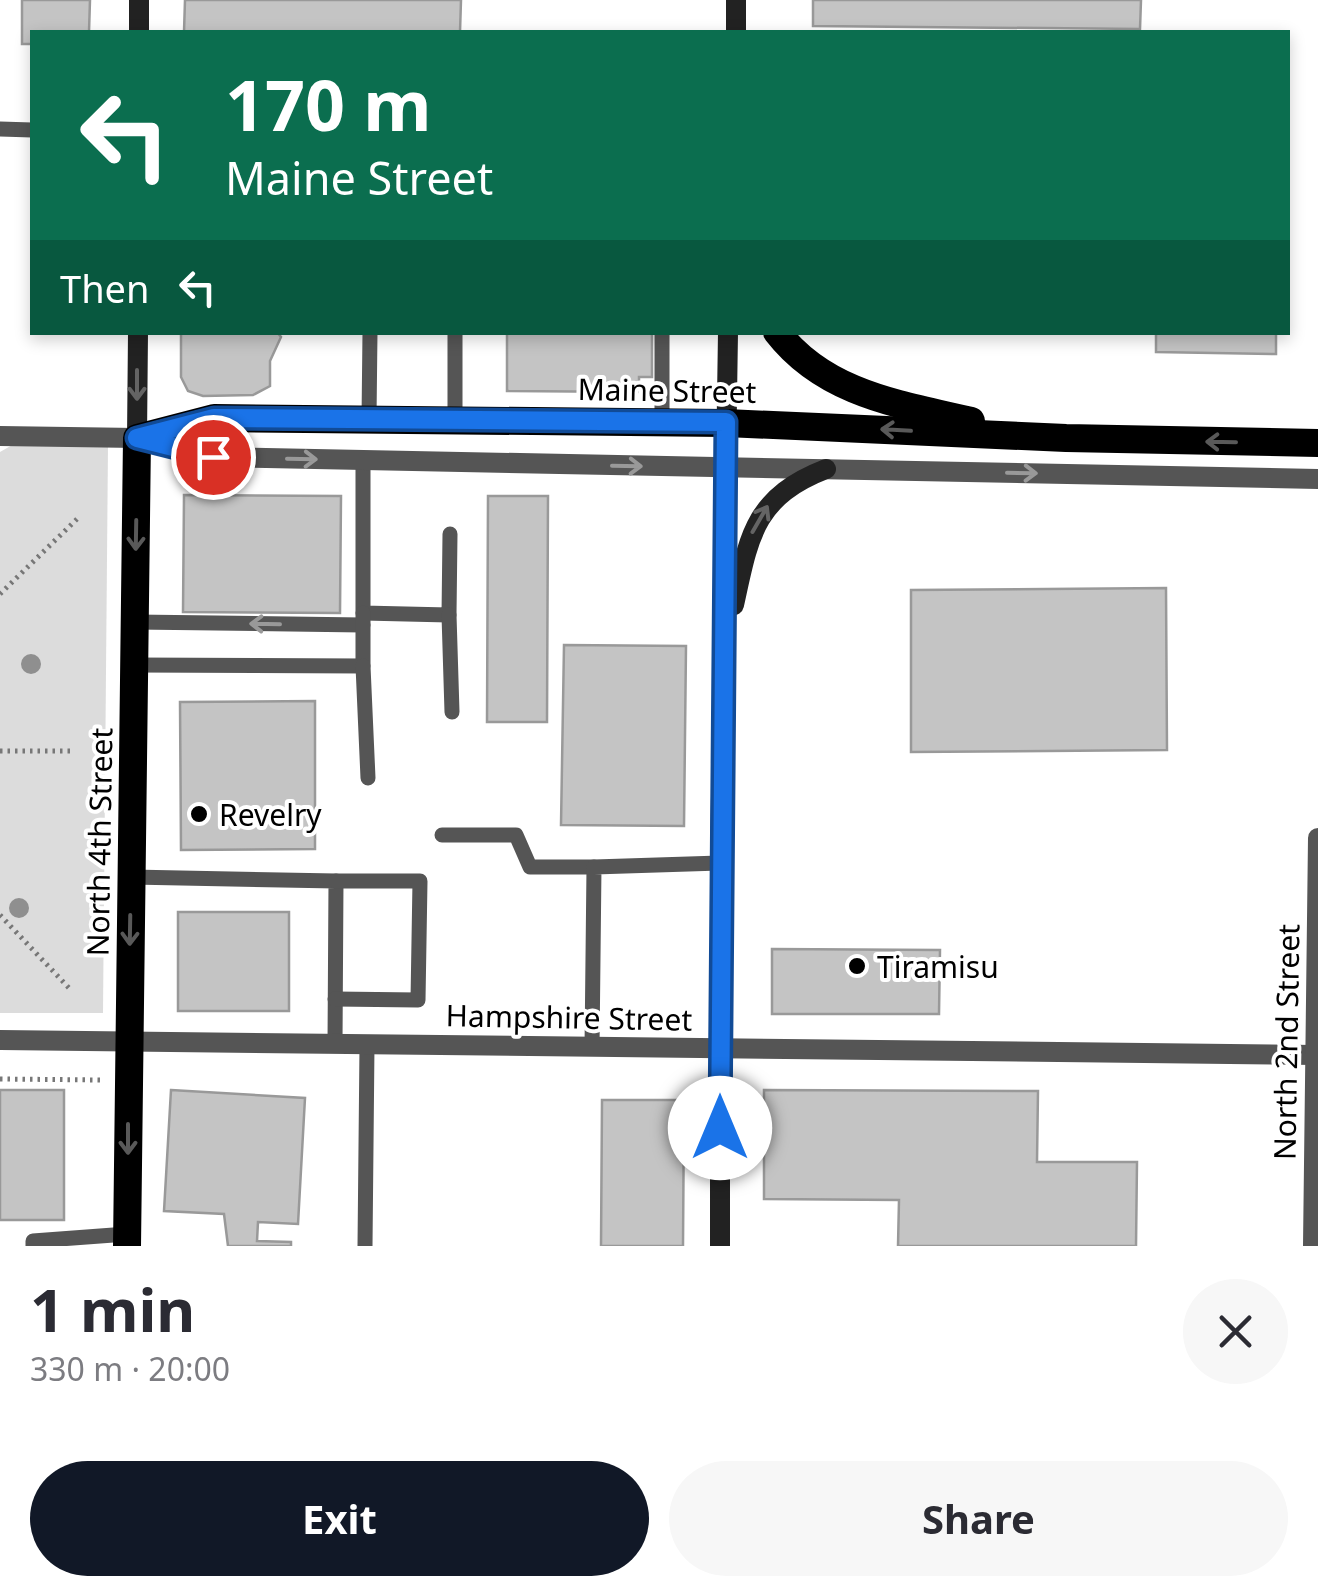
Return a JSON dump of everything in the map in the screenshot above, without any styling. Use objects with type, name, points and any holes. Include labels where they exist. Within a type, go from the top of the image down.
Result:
[{"type":"highway","points":[[780,335],[805,364],[842,386],[893,403],[1066,438]]},
{"type":"highway","name":"Maine Street","points":[[137,438],[214,418],[726,422],[1066,438],[1318,444]]},
{"type":"highway","name":"North 4th Street","points":[[127,1240],[137,438]]},
{"type":"main road","points":[[139,0],[139,30]]},
{"type":"main road","points":[[736,0],[736,30]]},
{"type":"main road","points":[[137,438],[138,335]]},
{"type":"main road","points":[[720,1246],[720,863],[728,335]]},
{"type":"main road","points":[[725,646],[748,542],[759,517],[774,497],[798,480],[826,469]]},
{"type":"street","name":"Maine Street","points":[[0,436],[137,438],[213,457],[1318,480]]},
{"type":"street","name":"North 2nd Street","points":[[1313,1246],[1318,838]]},
{"type":"street","name":"Hampshire Street","points":[[0,1040],[1317,1055]]},
{"type":"lane","points":[[0,130],[30,130]]},
{"type":"lane","points":[[369,419],[370,335]]},
{"type":"lane","points":[[455,335],[455,420]]},
{"type":"lane","points":[[662,335],[662,422]]},
{"type":"lane","points":[[363,460],[362,666],[368,778]]},
{"type":"lane","points":[[450,534],[452,712]]},
{"type":"lane","points":[[134,622],[449,615]]},
{"type":"lane","points":[[134,665],[362,666]]},
{"type":"lane","points":[[442,836],[516,836],[530,867],[720,863]]},
{"type":"lane","points":[[592,1048],[594,867]]},
{"type":"lane","points":[[131,876],[420,881],[418,1000],[335,999]]},
{"type":"lane","points":[[335,1044],[336,881]]},
{"type":"lane","points":[[365,1246],[367,1045]]},
{"type":"lane","points":[[33,1246],[33,1241],[127,1240]]},
{"type":"path","points":[[0,594],[78,518]]},
{"type":"path","points":[[0,751],[74,752]]},
{"type":"path","points":[[0,916],[70,988]]},
{"type":"path","points":[[0,1079],[128,1080]]},
{"type":"shaded area","points":[[14,444],[108,445],[103,1013],[0,1013],[0,452]]},
{"type":"building","points":[[22,0],[90,0],[89,30],[30,30],[30,44],[22,44]]},
{"type":"building","points":[[185,0],[461,0],[460,30],[184,30]]},
{"type":"building","points":[[813,0],[1141,0],[1140,29],[813,26]]},
{"type":"building","points":[[181,335],[281,337],[270,361],[270,386],[253,395],[203,396],[188,391],[181,377]]},
{"type":"building","points":[[507,335],[652,335],[652,377],[639,377],[639,392],[507,391]]},
{"type":"building","points":[[1156,335],[1276,335],[1276,354],[1156,352]]},
{"type":"building","points":[[184,495],[341,496],[340,613],[183,612]]},
{"type":"building","points":[[488,496],[548,496],[547,722],[487,722]]},
{"type":"building","points":[[1166,588],[1167,750],[911,752],[911,590]]},
{"type":"building","points":[[564,645],[686,646],[684,826],[561,825]]},
{"type":"building","points":[[315,701],[315,849],[181,850],[180,702]]},
{"type":"building","points":[[178,912],[289,912],[289,1011],[178,1011]]},
{"type":"building","points":[[772,949],[940,950],[939,1014],[772,1014]]},
{"type":"building","points":[[0,1090],[64,1090],[64,1220],[0,1220]]},
{"type":"building","points":[[171,1090],[305,1098],[298,1224],[258,1222],[257,1241],[291,1242],[291,1246],[228,1246],[224,1214],[164,1211]]},
{"type":"building","points":[[764,1090],[1038,1091],[1037,1162],[1137,1162],[1136,1246],[898,1246],[899,1200],[764,1199]]},
{"type":"building","points":[[602,1100],[684,1100],[683,1246],[601,1246]]},
{"type":"place","name":"Revelry","points":[[199,814]]},
{"type":"place","name":"Tiramisu","points":[[857,966]]},
{"type":"route","points":[[213,457],[137,438],[214,418],[726,422],[720,1128]]}]
